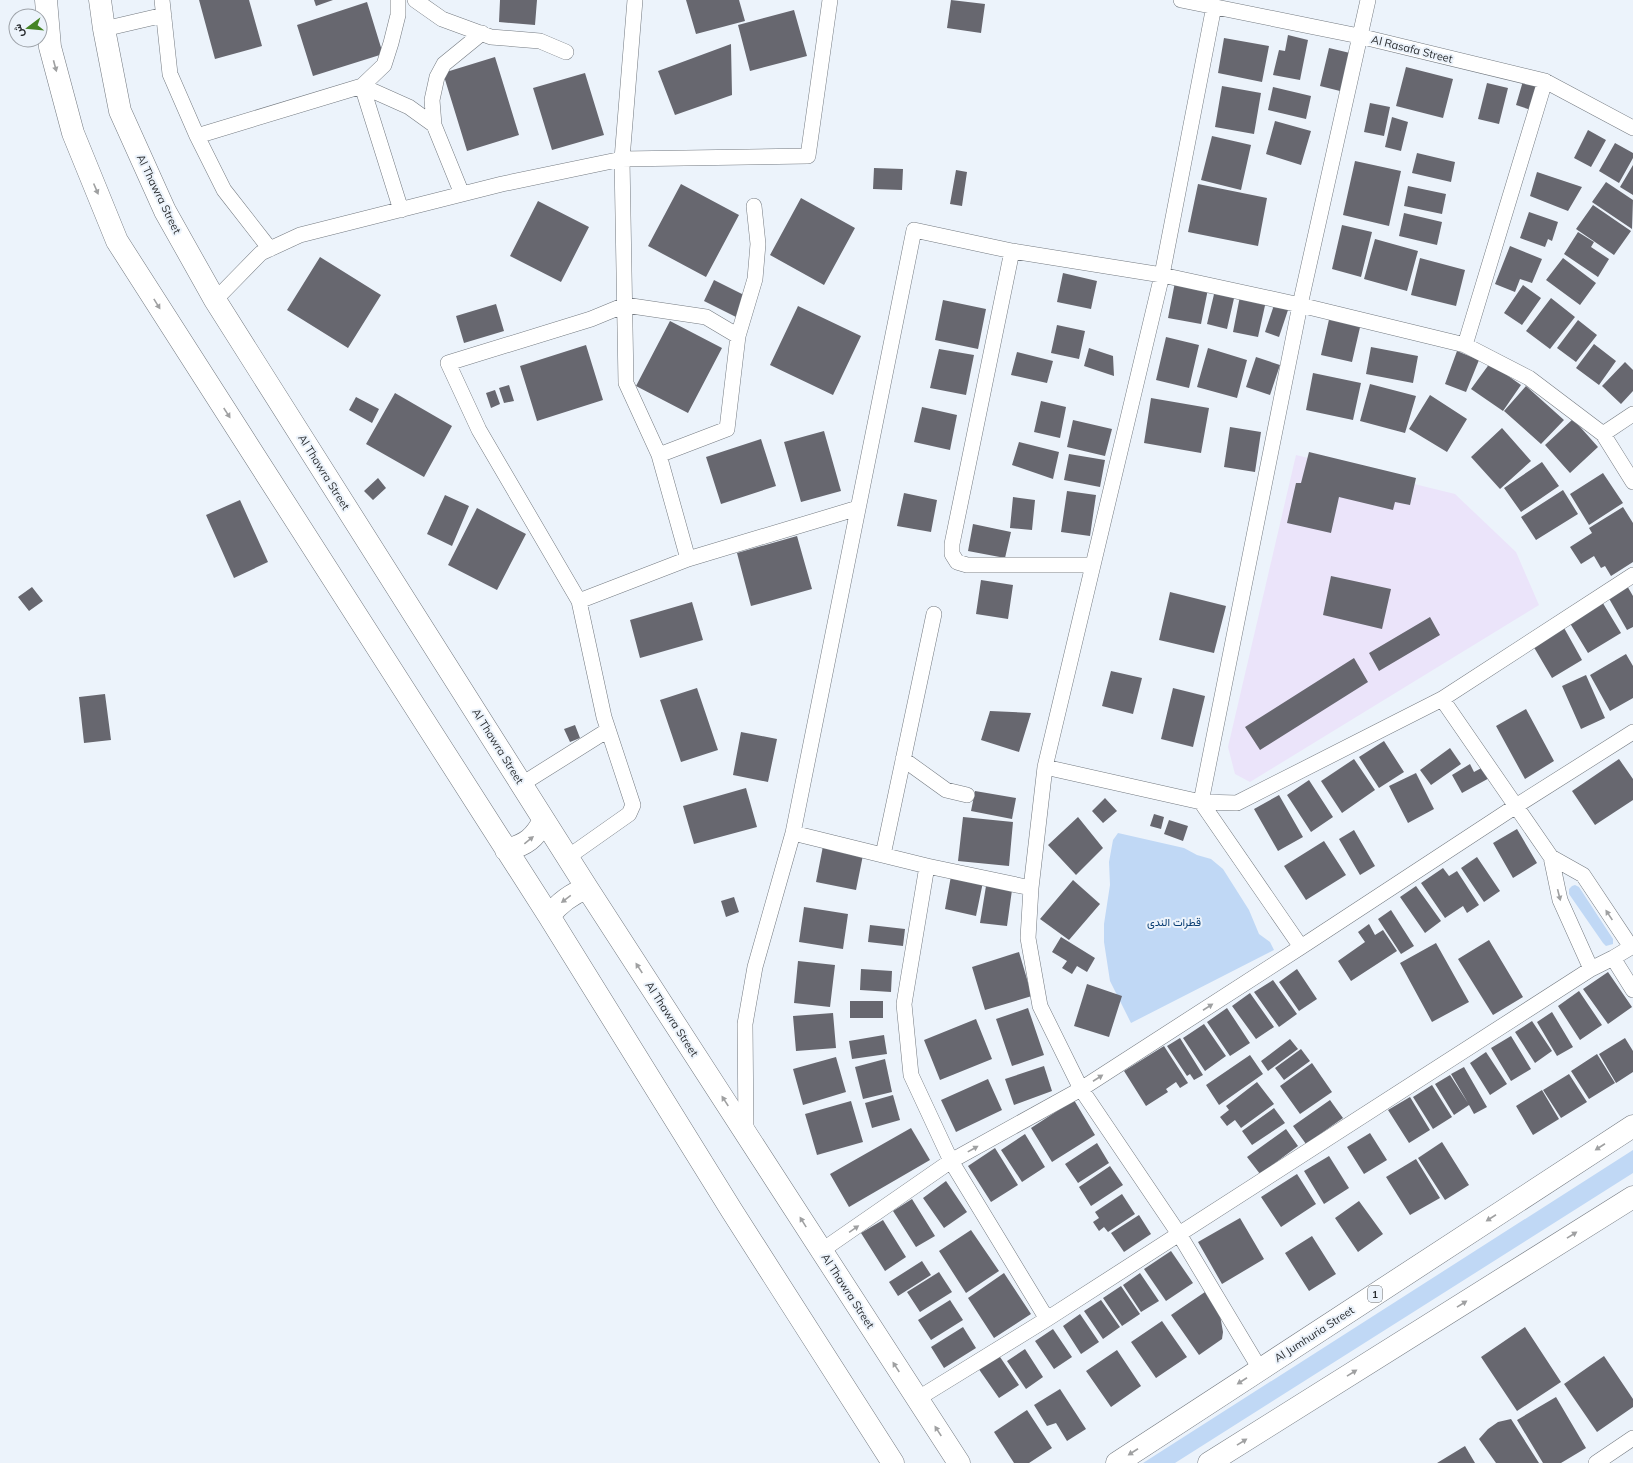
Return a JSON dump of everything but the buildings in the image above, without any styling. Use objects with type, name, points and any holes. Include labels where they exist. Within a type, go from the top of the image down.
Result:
[{"type":"main road","points":[[46,0],[50,47],[73,133],[117,241],[549,916],[732,1212],[893,1463]]},
{"type":"main road","name":"Al Thawra Street","points":[[100,0],[104,29],[120,111],[165,212],[215,300],[587,888],[959,1463]]},
{"type":"main road","points":[[506,850],[519,847],[530,841],[544,820]]},
{"type":"main road","points":[[549,916],[565,898],[587,888]]},
{"type":"main road","name":"Al Jumhuria Street","points":[[1117,1463],[1633,1126]]},
{"type":"main road","points":[[1212,1462],[1633,1197]]},
{"type":"street","points":[[162,0],[170,74],[197,136],[224,190],[270,249]]},
{"type":"street","points":[[197,136],[362,86],[384,65],[398,15],[398,0]]},
{"type":"street","points":[[415,0],[442,19],[491,37],[540,41],[566,52]]},
{"type":"street","points":[[635,0],[622,159],[626,384],[659,455],[688,559]]},
{"type":"street","points":[[215,300],[261,253],[300,235],[502,184],[622,159],[808,156],[830,0]]},
{"type":"street","name":"Al Rasafa Street","points":[[1181,0],[1359,36],[1545,81],[1633,128]]},
{"type":"street","points":[[1301,947],[1201,802],[1300,305],[1368,0]]},
{"type":"street","points":[[1214,6],[1162,275],[1045,767],[1031,888],[1028,938],[1040,1006],[1081,1088],[1179,1234],[1260,1369]]},
{"type":"street","points":[[104,29],[164,15]]},
{"type":"street","points":[[462,194],[434,126],[432,100],[438,77],[444,64],[482,33]]},
{"type":"street","points":[[1465,345],[1545,81]]},
{"type":"street","points":[[362,86],[410,107],[434,126]]},
{"type":"street","points":[[362,86],[401,210]]},
{"type":"street","points":[[659,455],[727,429],[738,336],[755,279],[758,244],[754,206]]},
{"type":"street","points":[[746,1132],[745,1024],[755,967],[793,833],[914,230],[1012,252],[1162,275],[1300,305],[1465,345],[1529,378],[1603,434],[1633,482]]},
{"type":"street","points":[[1012,252],[952,544],[952,554],[958,562],[967,565],[1093,565]]},
{"type":"street","points":[[568,857],[629,814],[632,805],[608,730],[578,601],[479,430],[448,363],[591,319],[625,305],[706,317],[738,336]]},
{"type":"street","points":[[1603,434],[1633,414]]},
{"type":"street","points":[[578,601],[688,559],[858,508]]},
{"type":"street","points":[[1045,767],[1201,802],[1237,803],[1442,699],[1633,575]]},
{"type":"street","points":[[883,855],[934,614]]},
{"type":"street","points":[[1442,699],[1551,857],[1560,900],[1591,969]]},
{"type":"street","points":[[522,784],[608,730]]},
{"type":"street","points":[[822,1251],[951,1161],[1081,1088],[1301,947],[1516,806],[1633,732]]},
{"type":"street","points":[[903,759],[946,790],[967,795]]},
{"type":"street","points":[[793,833],[927,866],[1031,888]]},
{"type":"street","points":[[917,1399],[1047,1319],[1591,969],[1614,958],[1632,946],[1583,875],[1551,857]]},
{"type":"street","points":[[927,866],[904,1004],[911,1075],[951,1161],[1047,1319]]},
{"type":"street","points":[[1614,958],[1633,990]]},
{"type":"street","points":[[1596,1463],[1633,1438]]},
{"type":"shaded area","points":[[1296,455],[1455,494],[1516,552],[1539,605],[1250,782],[1235,774],[1228,747]]},
{"type":"green space","name":"قطرات الندى","points":[[1118,833],[1184,848],[1197,855],[1211,859],[1223,869],[1249,910],[1259,934],[1270,942],[1274,950],[1131,1023],[1110,981],[1104,942],[1104,924],[1110,885],[1109,862],[1113,840]]},
{"type":"green space","points":[[1575,885],[1579,887],[1613,939],[1613,944],[1606,946],[1603,943],[1569,894],[1569,889]]},
{"type":"green space","points":[[1633,1150],[1633,1173],[1175,1463],[1143,1463]]}]
